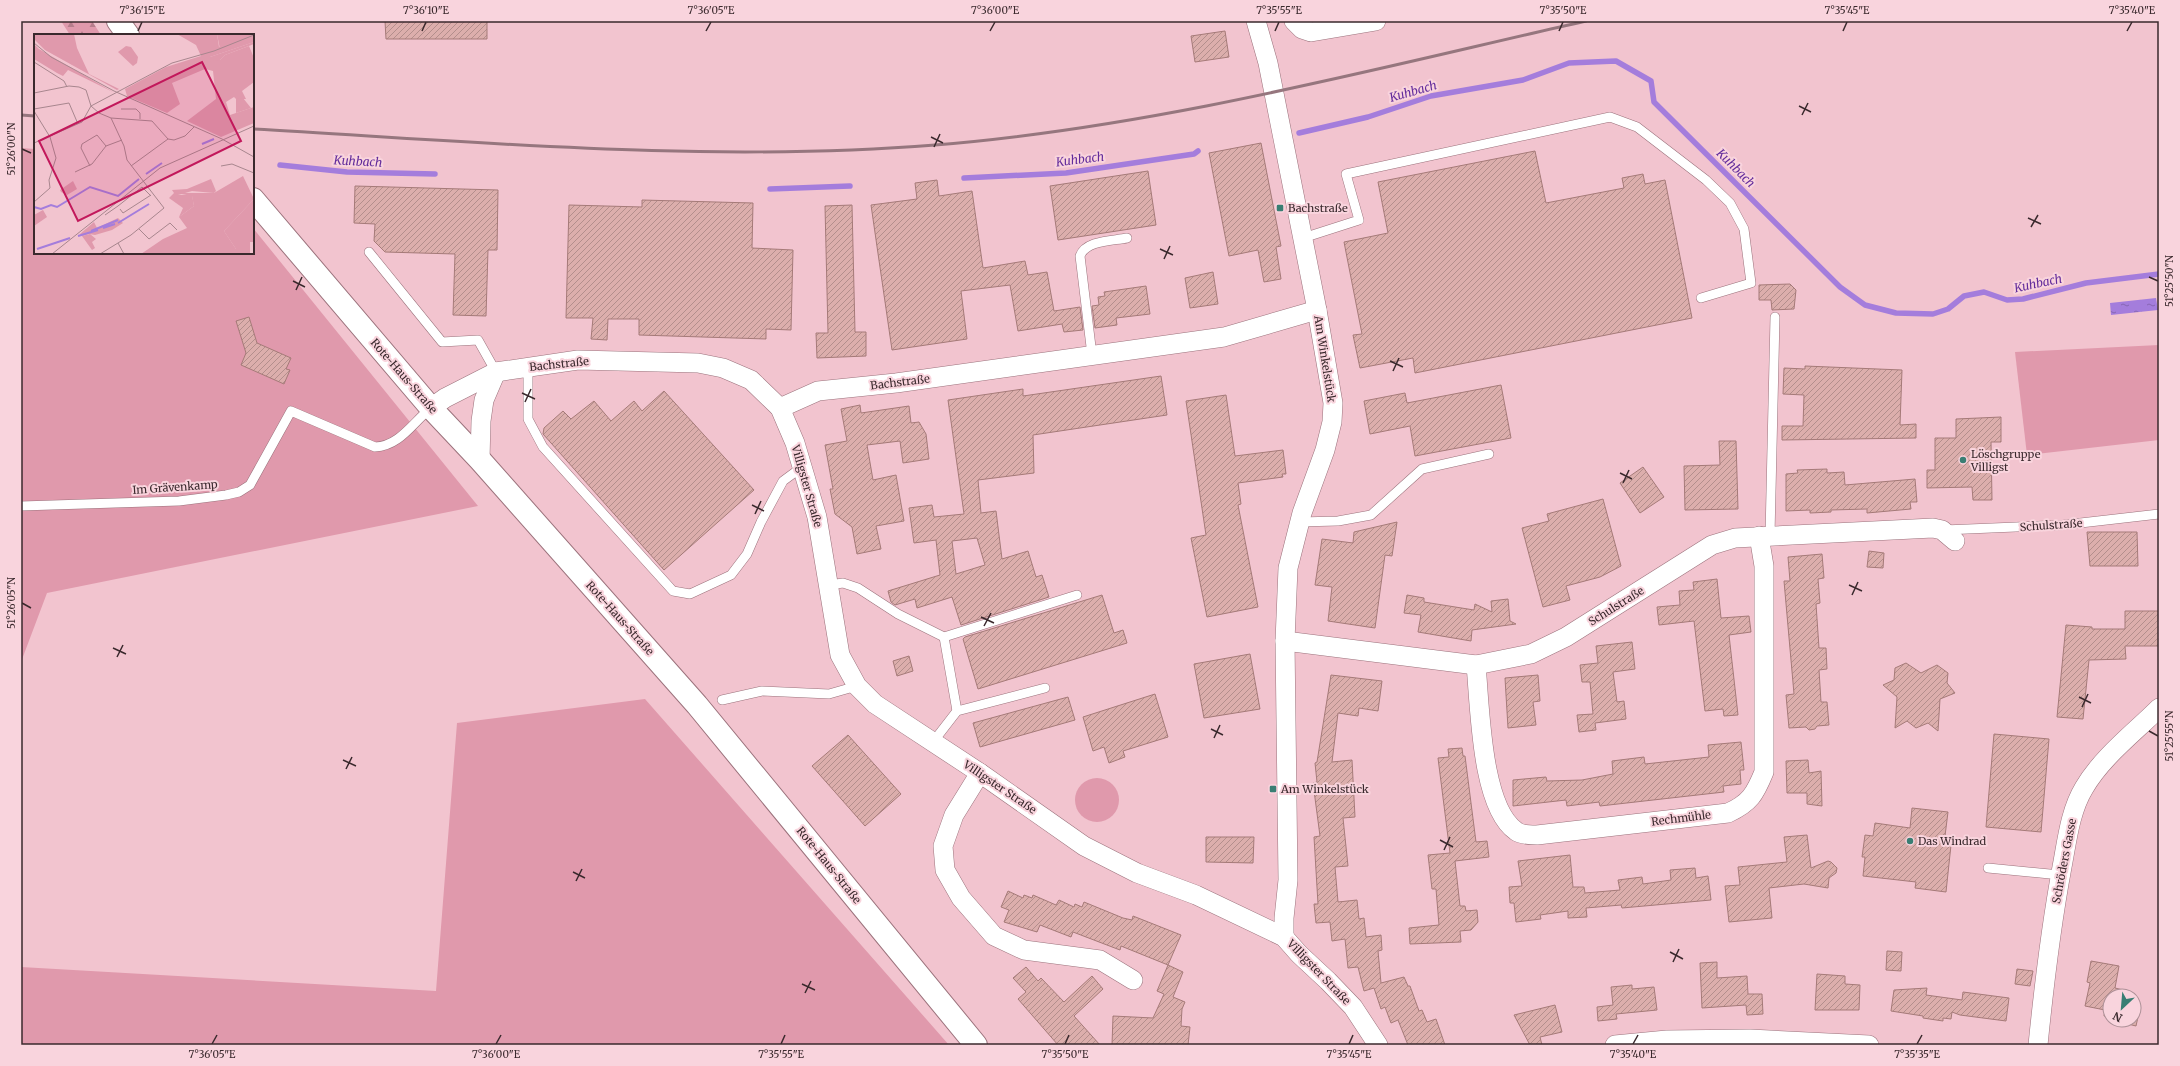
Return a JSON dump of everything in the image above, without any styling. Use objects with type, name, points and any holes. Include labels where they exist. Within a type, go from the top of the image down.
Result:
[{"type":"main road","points":[[118,21],[127,34]]},
{"type":"main road","name":"Rote-Haus-Straße","points":[[254,200],[431,408],[480,460],[697,705],[976,1045]]},
{"type":"street","name":"Am Winkelstück","points":[[1256,21],[1268,63],[1332,389],[1332,422],[1325,450],[1299,522],[1288,568],[1285,641],[1288,880],[1284,918],[1284,937]]},
{"type":"street","points":[[1294,21],[1302,29],[1311,32],[1376,21]]},
{"type":"street","name":"Bachstraße","points":[[431,408],[445,398],[496,372],[578,360],[698,363],[723,368],[751,380],[780,408],[818,391],[896,383],[1224,337],[1317,310]]},
{"type":"street","points":[[480,460],[481,421],[484,400],[496,372]]},
{"type":"street","name":"Villigster Straße","points":[[780,408],[795,443],[817,517],[840,655],[857,686],[875,704],[980,773],[1084,846],[1137,873],[1196,895],[1284,937],[1352,1007],[1378,1045]]},
{"type":"street","name":"Schulstraße","points":[[1285,641],[1476,665],[1531,654],[1566,637],[1712,545],[1735,538],[1764,535],[1933,528],[1949,536]]},
{"type":"street","name":"Rechmühle","points":[[1476,665],[1485,762],[1494,798],[1505,820],[1517,832],[1537,836],[1728,813],[1744,806],[1756,791],[1764,772],[1764,535]]},
{"type":"street","name":"Schröders Gasse","points":[[2038,1045],[2060,875],[2068,834],[2076,806],[2083,788],[2099,767],[2159,708]]},
{"type":"street","points":[[980,773],[954,815],[943,846],[946,870],[961,898],[994,936],[1024,950],[1100,960],[1133,980]]},
{"type":"street","points":[[1615,1045],[1750,1039],[1869,1045]]},
{"type":"lane","points":[[1303,238],[1359,220],[1346,174],[1610,117],[1637,127],[1706,180],[1730,203],[1744,229],[1751,283],[1701,298]]},
{"type":"lane","points":[[1092,355],[1080,256],[1082,251],[1092,244],[1127,238]]},
{"type":"lane","points":[[369,252],[442,342],[478,340],[496,372]]},
{"type":"lane","points":[[1764,535],[1775,317]]},
{"type":"lane","points":[[528,367],[528,419],[543,447],[672,591],[690,594],[731,574],[747,554],[761,522],[783,481],[802,467]]},
{"type":"lane","name":"Im Grävenkamp","points":[[21,506],[179,500],[239,492],[250,486],[291,411],[375,447],[385,446],[396,440],[431,408]]},
{"type":"lane","points":[[1299,522],[1338,521],[1371,515],[1422,469],[1489,454]]},
{"type":"lane","name":"Schulstraße","points":[[1949,536],[2159,514]]},
{"type":"lane","points":[[829,585],[843,583],[858,588],[898,614],[944,637],[1077,595]]},
{"type":"lane","points":[[944,637],[957,711]]},
{"type":"lane","points":[[722,700],[762,691],[829,694],[857,686]]},
{"type":"lane","points":[[933,742],[957,711],[1045,688]]},
{"type":"lane","points":[[1988,868],[2060,875]]},
{"type":"green space","points":[[61,21],[92,21],[100,34],[69,34]]},
{"type":"green space","points":[[21,148],[34,149],[34,254],[254,254],[254,229],[478,506],[47,593],[21,662]]},
{"type":"green space","points":[[2159,345],[2159,440],[2027,455],[2015,352]]},
{"type":"green space","points":[[645,699],[949,1045],[21,1045],[21,967],[436,991],[457,723]]},
{"type":"green space","points":[[1097,778],[1109,782],[1115,788],[1119,800],[1115,812],[1109,818],[1097,822],[1085,818],[1079,812],[1075,800],[1079,788],[1085,782]]},
{"type":"water","points":[[2156,298],[2158,310],[2111,315],[2110,303]]},
{"type":"building","points":[[385,21],[487,21],[487,39],[386,39]]},
{"type":"building","points":[[1225,31],[1229,57],[1195,62],[1191,36]]},
{"type":"building","points":[[1261,143],[1281,246],[1276,247],[1281,279],[1264,282],[1258,250],[1229,256],[1209,153]]},
{"type":"building","points":[[1535,151],[1546,203],[1624,188],[1622,178],[1643,174],[1645,184],[1665,180],[1692,318],[1415,373],[1413,358],[1360,368],[1353,335],[1362,334],[1344,242],[1388,233],[1378,182]]},
{"type":"building","points":[[1148,171],[1156,225],[1058,240],[1050,186]]},
{"type":"building","points":[[937,180],[939,196],[972,191],[983,268],[1025,261],[1028,275],[1047,272],[1054,311],[1080,307],[1083,330],[1064,332],[1062,324],[1018,331],[1010,285],[961,291],[967,339],[892,350],[871,205],[917,199],[915,183]]},
{"type":"building","points":[[355,186],[498,190],[497,250],[488,250],[486,316],[453,315],[455,254],[385,252],[374,241],[375,224],[354,223]]},
{"type":"building","points":[[642,200],[753,203],[752,248],[793,250],[791,330],[766,329],[766,339],[639,335],[639,319],[608,319],[607,340],[591,339],[593,318],[566,318],[569,205],[642,207]]},
{"type":"building","points":[[852,205],[855,332],[866,332],[866,356],[817,358],[816,333],[828,333],[825,206]]},
{"type":"building","points":[[1213,272],[1218,304],[1190,308],[1185,278]]},
{"type":"building","points":[[1790,284],[1796,290],[1794,309],[1772,310],[1771,300],[1759,300],[1759,285]]},
{"type":"building","points":[[1146,286],[1150,314],[1116,318],[1117,325],[1095,328],[1092,306],[1099,305],[1098,297],[1105,296],[1104,292]]},
{"type":"building","points":[[249,317],[257,343],[291,358],[286,369],[290,370],[284,384],[241,365],[246,353],[236,321]]},
{"type":"building","points":[[1805,366],[1902,370],[1900,425],[1916,424],[1916,438],[1782,440],[1782,426],[1803,426],[1804,395],[1783,394],[1784,368],[1805,369]]},
{"type":"building","points":[[1161,376],[1167,415],[1033,435],[1034,473],[978,480],[981,513],[996,511],[1002,559],[1028,551],[1036,577],[1042,575],[1049,597],[961,625],[952,597],[917,608],[915,599],[895,605],[891,602],[888,591],[940,575],[936,540],[914,543],[909,508],[932,505],[934,517],[964,514],[948,400],[1023,389],[1023,396]],"holes":[[[977,538],[985,565],[956,574],[952,541]]]},
{"type":"building","points":[[1501,385],[1511,438],[1415,456],[1410,426],[1370,434],[1364,401],[1405,393],[1407,403]]},
{"type":"building","points":[[664,391],[754,490],[664,570],[543,434],[544,428],[563,411],[571,419],[594,401],[611,421],[634,401],[642,411]]},
{"type":"building","points":[[1226,395],[1235,456],[1283,450],[1286,474],[1282,474],[1283,477],[1238,483],[1241,504],[1238,505],[1258,607],[1207,617],[1191,538],[1206,535],[1186,401]]},
{"type":"building","points":[[860,405],[861,413],[909,406],[911,423],[919,422],[926,434],[929,459],[903,463],[900,441],[867,445],[873,480],[896,475],[904,521],[876,526],[881,549],[857,554],[852,527],[835,514],[830,489],[833,489],[825,445],[847,441],[841,409]]},
{"type":"building","name":"Löschgruppe Villigst","points":[[2001,417],[2001,442],[1991,442],[1992,500],[1973,500],[1972,487],[1927,488],[1927,470],[1935,470],[1935,438],[1956,438],[1956,419]]},
{"type":"building","points":[[1719,441],[1736,441],[1738,509],[1685,510],[1684,466],[1720,465]]},
{"type":"building","points":[[1643,467],[1664,497],[1640,513],[1620,483]]},
{"type":"building","points":[[1827,469],[1827,473],[1844,472],[1845,485],[1915,479],[1917,502],[1910,502],[1911,509],[1867,513],[1867,509],[1831,510],[1831,512],[1810,513],[1810,510],[1786,511],[1786,474],[1798,473],[1797,470]]},
{"type":"building","points":[[1603,499],[1621,566],[1600,577],[1566,586],[1570,600],[1543,607],[1522,528],[1549,521],[1547,514]]},
{"type":"building","points":[[1397,522],[1392,556],[1385,555],[1375,628],[1328,621],[1332,587],[1315,585],[1322,539],[1353,543],[1354,532]]},
{"type":"building","points":[[2087,532],[2137,532],[2138,566],[2090,566]]},
{"type":"building","points":[[1869,551],[1884,553],[1883,568],[1867,567]]},
{"type":"building","points":[[1822,554],[1824,578],[1818,579],[1820,603],[1816,604],[1819,648],[1826,648],[1827,669],[1819,670],[1821,702],[1827,702],[1829,725],[1817,726],[1815,729],[1809,730],[1806,727],[1789,728],[1786,695],[1794,694],[1784,581],[1790,581],[1788,557]]},
{"type":"building","points":[[1717,579],[1721,618],[1749,616],[1751,632],[1729,635],[1738,715],[1724,716],[1723,709],[1705,711],[1694,621],[1659,625],[1657,607],[1680,605],[1679,591],[1694,590],[1693,582]]},
{"type":"building","points":[[1102,595],[1114,633],[1123,630],[1127,643],[978,689],[963,639],[965,637]]},
{"type":"building","points":[[1407,595],[1424,598],[1424,602],[1474,610],[1475,604],[1492,612],[1491,601],[1508,599],[1510,621],[1516,624],[1472,630],[1471,641],[1418,632],[1421,615],[1404,613]]},
{"type":"building","points":[[2125,611],[2159,611],[2159,646],[2125,646],[2126,659],[2089,660],[2083,719],[2057,717],[2066,625],[2092,627],[2092,629],[2125,629]]},
{"type":"building","points":[[1632,642],[1635,669],[1613,672],[1617,702],[1624,701],[1626,719],[1595,723],[1596,730],[1579,732],[1577,715],[1593,714],[1590,682],[1582,682],[1580,665],[1598,663],[1596,646]]},
{"type":"building","points":[[1250,654],[1260,709],[1204,718],[1194,664]]},
{"type":"building","points":[[909,656],[913,671],[897,676],[893,661]]},
{"type":"building","points":[[1906,663],[1921,673],[1937,665],[1948,673],[1947,683],[1955,693],[1940,699],[1938,731],[1928,723],[1916,728],[1907,721],[1895,728],[1897,697],[1883,685],[1894,680],[1895,668]]},
{"type":"building","points":[[1331,675],[1382,681],[1378,711],[1359,708],[1358,716],[1338,713],[1332,762],[1352,760],[1355,817],[1343,818],[1348,866],[1335,867],[1338,902],[1357,900],[1359,919],[1364,918],[1366,937],[1381,935],[1382,950],[1378,951],[1381,983],[1404,977],[1408,986],[1410,986],[1419,1011],[1422,1010],[1427,1022],[1436,1019],[1445,1045],[1408,1045],[1398,1020],[1391,1023],[1385,1007],[1381,1009],[1374,988],[1364,991],[1358,967],[1348,968],[1345,939],[1332,941],[1330,922],[1316,923],[1314,904],[1318,904],[1314,837],[1320,836],[1313,783],[1317,782],[1315,763],[1317,762]]},
{"type":"building","points":[[1538,675],[1540,701],[1533,702],[1536,725],[1508,728],[1505,678]]},
{"type":"building","points":[[1155,694],[1168,737],[1123,751],[1125,757],[1109,763],[1104,747],[1093,751],[1083,717]]},
{"type":"building","points":[[1068,697],[1075,720],[980,747],[973,723]]},
{"type":"building","points":[[1994,734],[2049,739],[2041,832],[1986,827]]},
{"type":"building","points":[[848,735],[901,794],[865,826],[812,766]]},
{"type":"building","points":[[1741,742],[1744,770],[1740,770],[1741,784],[1723,786],[1724,792],[1600,806],[1599,802],[1567,806],[1566,800],[1513,806],[1513,780],[1546,777],[1547,781],[1582,780],[1613,774],[1612,761],[1644,757],[1645,764],[1709,757],[1708,745]]},
{"type":"building","points":[[1462,748],[1463,756],[1465,756],[1476,842],[1487,841],[1489,857],[1455,861],[1460,906],[1465,906],[1466,911],[1477,910],[1478,922],[1471,930],[1460,931],[1461,942],[1410,944],[1409,928],[1439,925],[1436,889],[1432,889],[1428,855],[1450,853],[1438,758],[1449,757],[1448,749]]},
{"type":"building","points":[[1808,760],[1809,773],[1821,771],[1822,806],[1807,804],[1807,793],[1787,793],[1786,761]]},
{"type":"building","points":[[1912,808],[1948,812],[1944,844],[1951,845],[1946,892],[1915,888],[1916,882],[1863,876],[1865,857],[1862,857],[1865,835],[1873,836],[1875,823],[1910,828]]},
{"type":"building","points":[[1807,835],[1811,868],[1828,861],[1837,868],[1836,873],[1829,878],[1828,888],[1804,884],[1769,888],[1772,918],[1729,922],[1725,886],[1740,885],[1738,867],[1787,862],[1784,837]]},
{"type":"building","points":[[1206,837],[1254,837],[1253,863],[1206,862]]},
{"type":"building","points":[[1570,855],[1573,887],[1584,887],[1585,893],[1620,890],[1618,880],[1642,877],[1643,884],[1671,880],[1670,870],[1695,868],[1696,878],[1708,876],[1711,900],[1622,908],[1621,905],[1586,908],[1587,917],[1568,918],[1568,911],[1540,915],[1541,919],[1516,922],[1514,903],[1510,903],[1509,887],[1522,886],[1518,861]]},
{"type":"building","points":[[1008,891],[1023,898],[1024,895],[1032,898],[1033,895],[1056,905],[1059,900],[1074,907],[1075,904],[1082,907],[1084,902],[1123,918],[1132,920],[1133,916],[1181,935],[1168,965],[1121,946],[1120,950],[1073,932],[1071,937],[1040,925],[1037,932],[1004,922],[1009,910],[1001,907]]},
{"type":"building","points":[[1887,951],[1902,952],[1901,971],[1886,970]]},
{"type":"building","points":[[2091,961],[2119,966],[2115,988],[2102,988],[2102,1009],[2085,1006],[2090,983],[2087,982]]},
{"type":"building","points":[[1717,962],[1717,978],[1747,976],[1748,994],[1762,994],[1763,1014],[1747,1015],[1746,1005],[1702,1008],[1700,963]]},
{"type":"building","points":[[1168,965],[1183,972],[1173,997],[1185,1002],[1182,1009],[1181,1026],[1190,1027],[1188,1045],[1112,1045],[1113,1016],[1153,1018],[1164,994],[1157,991]]},
{"type":"building","points":[[1026,967],[1038,981],[1041,978],[1064,1002],[1092,976],[1103,989],[1074,1016],[1100,1045],[1058,1045],[1018,999],[1026,992],[1013,978]]},
{"type":"building","points":[[2017,969],[2033,971],[2030,986],[2015,984]]},
{"type":"building","points":[[1817,974],[1845,976],[1845,984],[1860,985],[1859,1010],[1815,1010]]},
{"type":"building","points":[[1632,985],[1632,989],[1654,987],[1657,1010],[1616,1014],[1617,1019],[1598,1021],[1597,1007],[1613,1005],[1611,987]]},
{"type":"building","points":[[1927,988],[1926,995],[1962,1000],[1963,992],[2009,998],[2006,1021],[1960,1015],[1952,1012],[1951,1019],[1943,1018],[1943,1021],[1891,1011],[1894,990]]},
{"type":"building","points":[[1555,1005],[1562,1032],[1540,1037],[1542,1045],[1530,1045],[1514,1015]]},
{"type":"waterway","name":"Kuhbach","points":[[1299,133],[1368,117],[1431,96],[1523,80],[1569,63],[1616,61],[1651,81],[1654,102],[1840,287],[1865,305],[1896,313],[1933,314],[1948,309],[1964,296],[1984,292],[2007,300],[2023,299],[2086,283],[2159,274]]},
{"type":"waterway","name":"Kuhbach","points":[[964,178],[1066,173],[1194,154],[1198,151]]},
{"type":"waterway","name":"Kuhbach","points":[[280,165],[347,172],[435,174]]},
{"type":"waterway","name":"Kuhbach","points":[[770,189],[850,186]]},
{"type":"railway","points":[[254,129],[509,145],[679,151],[765,152],[850,150],[935,145],[1018,137],[1181,111],[1262,95],[1586,21]]},
{"type":"railway","points":[[21,115],[34,116]]},
{"type":"place","name":"Bachstraße","points":[[1280,208]]},
{"type":"place","name":"Löschgruppe Villigst","points":[[1963,460]]},
{"type":"place","name":"Am Winkelstück","points":[[1273,789]]},
{"type":"place","name":"Das Windrad","points":[[1910,841]]}]
